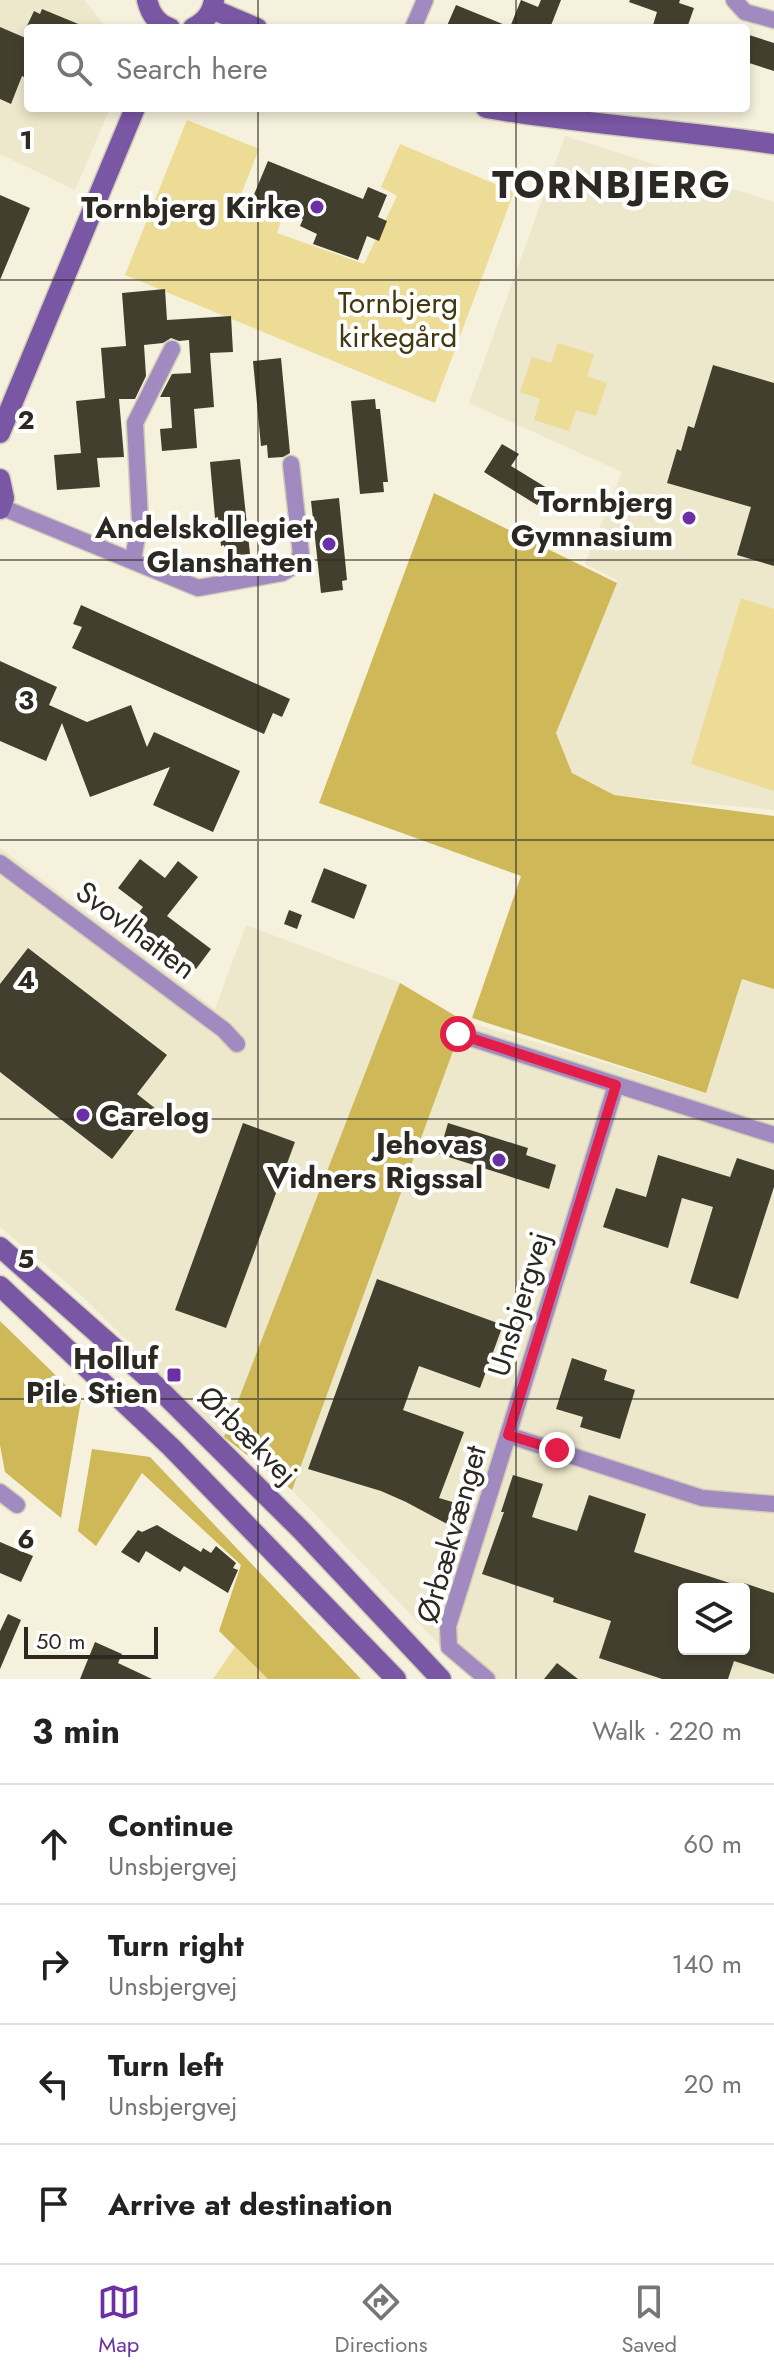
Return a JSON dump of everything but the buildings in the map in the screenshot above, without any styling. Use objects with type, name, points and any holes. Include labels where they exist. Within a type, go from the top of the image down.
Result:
[{"type":"main road","points":[[147,0],[155,19],[162,24]]},
{"type":"main road","points":[[199,24],[213,5],[249,24]]},
{"type":"main road","points":[[0,433],[133,112]]},
{"type":"main road","points":[[510,112],[774,144]]},
{"type":"main road","points":[[0,479],[4,488],[1,508]]},
{"type":"main road","name":"Ørbækvej","points":[[0,1247],[147,1377],[301,1530],[441,1679]]},
{"type":"main road","name":"Ørbækvej","points":[[0,1286],[171,1447],[396,1679]]},
{"type":"street","points":[[415,24],[425,0]]},
{"type":"street","points":[[734,0],[745,12],[774,20]]},
{"type":"street","points":[[133,559],[140,521],[135,423],[172,349]]},
{"type":"street","points":[[1,508],[133,559],[198,588],[282,573],[294,566],[301,554],[291,464]]},
{"type":"street","name":"Svovlhatten","points":[[0,863],[224,1030],[237,1044]]},
{"type":"street","points":[[458,1034],[774,1135]]},
{"type":"street","name":"Unsbjergvej","points":[[508,1435],[616,1085]]},
{"type":"street","points":[[508,1435],[702,1498],[774,1504]]},
{"type":"street","name":"Ørbækvænget","points":[[487,1679],[449,1647],[448,1626],[508,1435]]},
{"type":"street","points":[[0,1492],[17,1505]]},
{"type":"shaded area","points":[[0,0],[84,0],[104,24],[24,24],[24,112],[108,112],[75,190],[0,154]]},
{"type":"shaded area","name":"Tornbjerg Gymnasium","points":[[565,136],[774,202],[774,810],[613,795],[572,773],[556,734],[617,580],[585,564],[622,472],[469,403]]},
{"type":"shaded area","points":[[434,493],[617,583],[556,733],[572,773],[614,795],[774,816],[774,989],[742,979],[706,1093],[472,1018],[521,876],[319,803]]},
{"type":"shaded area","points":[[0,848],[215,1009],[246,925],[400,983],[224,1437],[82,1296],[0,1227]]},
{"type":"shaded area","points":[[742,978],[774,989],[774,1679],[472,1679],[292,1490],[464,1021],[706,1093]]},
{"type":"shaded area","points":[[400,983],[464,1021],[292,1490],[224,1437]]},
{"type":"shaded area","points":[[0,1321],[81,1400],[61,1518],[5,1472],[0,1445]]},
{"type":"shaded area","points":[[92,1449],[150,1457],[361,1679],[268,1679],[219,1631],[241,1565],[142,1473],[96,1546],[78,1531]]},
{"type":"green space","name":"Tornbjerg kirkegård","points":[[187,120],[259,149],[238,202],[282,218],[277,233],[364,264],[397,196],[381,187],[400,144],[514,192],[435,403],[125,275]]},
{"type":"green space","points":[[558,343],[594,354],[587,376],[607,383],[596,416],[576,410],[569,431],[534,420],[540,399],[520,392],[532,357],[551,363]]},
{"type":"green space","points":[[741,598],[774,609],[774,791],[691,764]]},
{"type":"green space","points":[[235,1647],[268,1679],[213,1679]]},
{"type":"place","name":"Tornbjerg Kirke","points":[[317,207]]},
{"type":"place","name":"Tornbjerg Gymnasium","points":[[689,518]]},
{"type":"place","name":"Andelskollegiet Glanshatten","points":[[329,544]]},
{"type":"place","name":"Carelog","points":[[83,1115]]},
{"type":"place","name":"Jehovas Vidners Rigssal","points":[[499,1160]]},
{"type":"place","name":"Holluf Pile Stien","points":[[174,1375]]},
{"type":"district","name":"TORNBJERG","points":[[612,184]]},
{"type":"route","points":[[458,1034],[616,1085],[508,1435],[557,1450]]}]
